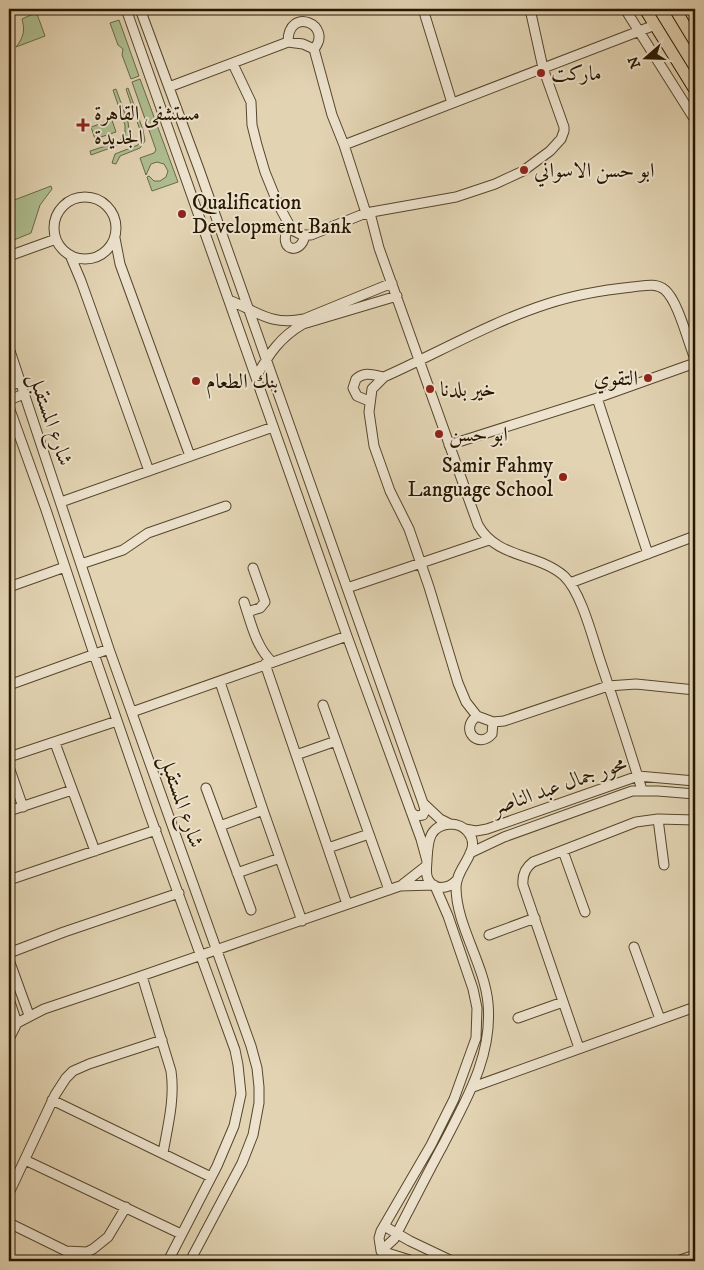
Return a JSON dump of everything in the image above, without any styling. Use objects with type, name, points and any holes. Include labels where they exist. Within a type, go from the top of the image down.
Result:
[{"type":"main road","points":[[645,9],[695,90]]},
{"type":"main road","points":[[675,9],[695,42]]},
{"type":"street","points":[[126,9],[347,636],[412,812],[427,864]]},
{"type":"street","points":[[140,9],[423,803],[425,810],[423,815],[416,816],[412,812]]},
{"type":"street","points":[[423,9],[452,103]]},
{"type":"street","points":[[233,64],[251,102],[252,125],[265,172],[289,227],[297,234],[305,235],[321,231],[366,213],[473,193],[523,171],[550,151],[561,139],[564,126],[543,68],[530,9]]},
{"type":"street","points":[[625,9],[695,120]]},
{"type":"street","points":[[288,42],[288,34],[291,27],[296,23],[310,22],[317,28],[319,37],[314,48],[332,115],[344,145],[366,213],[371,217],[392,283],[478,525],[488,540],[499,547],[557,571],[570,583],[580,604],[642,790]]},
{"type":"street","points":[[344,145],[655,25]]},
{"type":"street","points":[[169,87],[288,42],[296,42],[314,48]]},
{"type":"street","points":[[84,196],[100,200],[112,211],[117,227],[115,238],[107,252],[85,260],[70,255],[62,249],[56,239],[54,222],[59,210],[67,202],[84,196]]},
{"type":"street","points":[[289,227],[284,236],[288,247],[300,247],[305,235]]},
{"type":"street","points":[[115,238],[120,264],[190,456]]},
{"type":"street","points":[[9,256],[56,239]]},
{"type":"street","points":[[70,255],[149,471]]},
{"type":"street","points":[[229,300],[274,320],[292,321],[304,319],[392,283]]},
{"type":"street","points":[[695,359],[674,301],[666,290],[656,285],[625,288],[577,296],[544,305],[488,328],[384,378],[375,384],[369,401],[374,446],[390,491],[408,529],[432,595],[458,683],[466,702],[477,716],[493,722],[504,721],[608,686],[636,684],[695,690]]},
{"type":"street","points":[[256,377],[266,359],[282,338],[303,324],[397,296]]},
{"type":"street","name":"شارع المستقبل","points":[[9,348],[109,649],[251,1046],[256,1068],[259,1103],[253,1135],[242,1163],[190,1261]]},
{"type":"street","points":[[449,445],[597,398],[695,363]]},
{"type":"street","points":[[369,401],[357,396],[354,388],[356,379],[362,374],[384,378]]},
{"type":"street","points":[[9,386],[20,382]]},
{"type":"street","points":[[9,400],[24,394]]},
{"type":"street","points":[[597,398],[648,554]]},
{"type":"street","name":"شارع المستقبل","points":[[9,407],[117,721],[235,1050],[240,1087],[239,1109],[234,1126],[211,1177],[168,1261]]},
{"type":"street","points":[[60,502],[274,427]]},
{"type":"street","points":[[81,564],[124,550],[148,533],[226,506]]},
{"type":"street","points":[[570,583],[695,536]]},
{"type":"street","points":[[347,588],[488,540]]},
{"type":"street","points":[[9,587],[65,567]]},
{"type":"street","points":[[247,612],[260,608],[264,602],[253,568]]},
{"type":"street","points":[[244,602],[259,645],[265,654],[296,756],[347,904]]},
{"type":"street","points":[[132,712],[347,636]]},
{"type":"street","points":[[9,684],[109,649]]},
{"type":"street","points":[[220,682],[302,921]]},
{"type":"street","points":[[323,705],[389,890]]},
{"type":"street","points":[[477,716],[471,721],[469,729],[472,736],[478,740],[486,739],[492,734],[493,722]]},
{"type":"street","points":[[9,758],[117,721]]},
{"type":"street","points":[[296,756],[336,741]]},
{"type":"street","points":[[55,743],[95,851]]},
{"type":"street","points":[[9,767],[22,807]]},
{"type":"street","name":"محور جمال عبد الناصر","points":[[465,829],[474,831],[487,829],[638,776],[695,781]]},
{"type":"street","points":[[206,788],[251,910]]},
{"type":"street","points":[[9,811],[72,790]]},
{"type":"street","name":"محور جمال عبد الناصر","points":[[470,854],[492,842],[622,794],[642,790],[695,794]]},
{"type":"street","points":[[381,1251],[390,1244],[397,1233],[473,1087],[486,1044],[488,1023],[488,1002],[483,980],[457,901],[456,881],[461,867],[473,848],[473,843],[465,829],[440,819],[423,803]]},
{"type":"street","points":[[220,826],[263,810]]},
{"type":"street","points":[[579,1048],[523,885],[527,867],[533,862],[636,822],[658,819],[695,820]]},
{"type":"street","points":[[658,819],[664,866]]},
{"type":"street","points":[[381,1251],[380,1238],[384,1226],[431,1145],[454,1099],[476,1038],[478,1018],[475,998],[444,906],[435,886],[428,878],[427,844],[438,828],[450,824]]},
{"type":"street","points":[[487,829],[484,832],[484,839],[492,842]]},
{"type":"street","points":[[9,880],[156,830]]},
{"type":"street","points":[[328,848],[369,834]]},
{"type":"street","points":[[563,851],[585,912]]},
{"type":"street","points":[[237,872],[280,858]]},
{"type":"street","points":[[9,1039],[17,1023],[49,1007],[400,886],[427,864]]},
{"type":"street","points":[[400,886],[435,886],[444,888],[456,881]]},
{"type":"street","points":[[9,953],[179,893]]},
{"type":"street","points":[[444,906],[449,899],[457,901]]},
{"type":"street","points":[[489,935],[535,918]]},
{"type":"street","points":[[634,947],[660,1019]]},
{"type":"street","points":[[9,960],[30,1015]]},
{"type":"street","points":[[142,976],[171,1070],[173,1085],[163,1153]]},
{"type":"street","points":[[9,999],[17,1023]]},
{"type":"street","points":[[518,1018],[563,1002]]},
{"type":"street","points":[[473,1087],[695,1007]]},
{"type":"street","points":[[9,1193],[61,1083],[80,1068],[162,1040]]},
{"type":"street","points":[[52,1100],[211,1177]]},
{"type":"street","points":[[25,1160],[181,1234]]},
{"type":"street","points":[[9,1223],[66,1251],[87,1252],[93,1250],[108,1237],[126,1207]]},
{"type":"street","points":[[384,1226],[452,1261]]},
{"type":"street","points":[[381,1251],[413,1261]]},
{"type":"street","points":[[677,1261],[695,1255]]},
{"type":"green space","points":[[35,13],[45,36],[16,47],[23,33],[22,19]]},
{"type":"green space","points":[[119,20],[139,76],[131,79],[122,55],[123,49],[118,45],[110,23]]},
{"type":"green space","points":[[140,79],[178,182],[152,191],[147,177],[149,176],[154,181],[160,181],[166,177],[168,171],[164,164],[157,162],[151,164],[146,175],[140,158],[154,153],[156,150],[132,82]]},
{"type":"green space","points":[[128,88],[145,141],[140,148],[120,156],[116,164],[112,163],[115,154],[138,145],[142,140],[126,89]]},
{"type":"green space","points":[[116,89],[128,122],[130,136],[124,143],[91,155],[90,151],[118,142],[125,136],[125,125],[113,90]]},
{"type":"green space","points":[[112,120],[116,132],[95,139],[91,127]]},
{"type":"green space","points":[[51,186],[52,189],[40,205],[31,233],[9,242],[9,202]]},
{"type":"place","name":"ماركت","points":[[541,73]]},
{"type":"place","name":"مستشفى القاهرة الجديدة","points":[[83,125]]},
{"type":"place","name":"ابو حسن الاسواني","points":[[524,170]]},
{"type":"place","name":"Qualification Development Bank","points":[[182,214]]},
{"type":"place","name":"التقوي","points":[[648,378]]},
{"type":"place","name":"بنك الطعام","points":[[196,381]]},
{"type":"place","name":"خير بلدنا","points":[[430,389]]},
{"type":"place","name":"ابو حسن","points":[[439,434]]},
{"type":"place","name":"Samir Fahmy Language School","points":[[563,477]]}]
